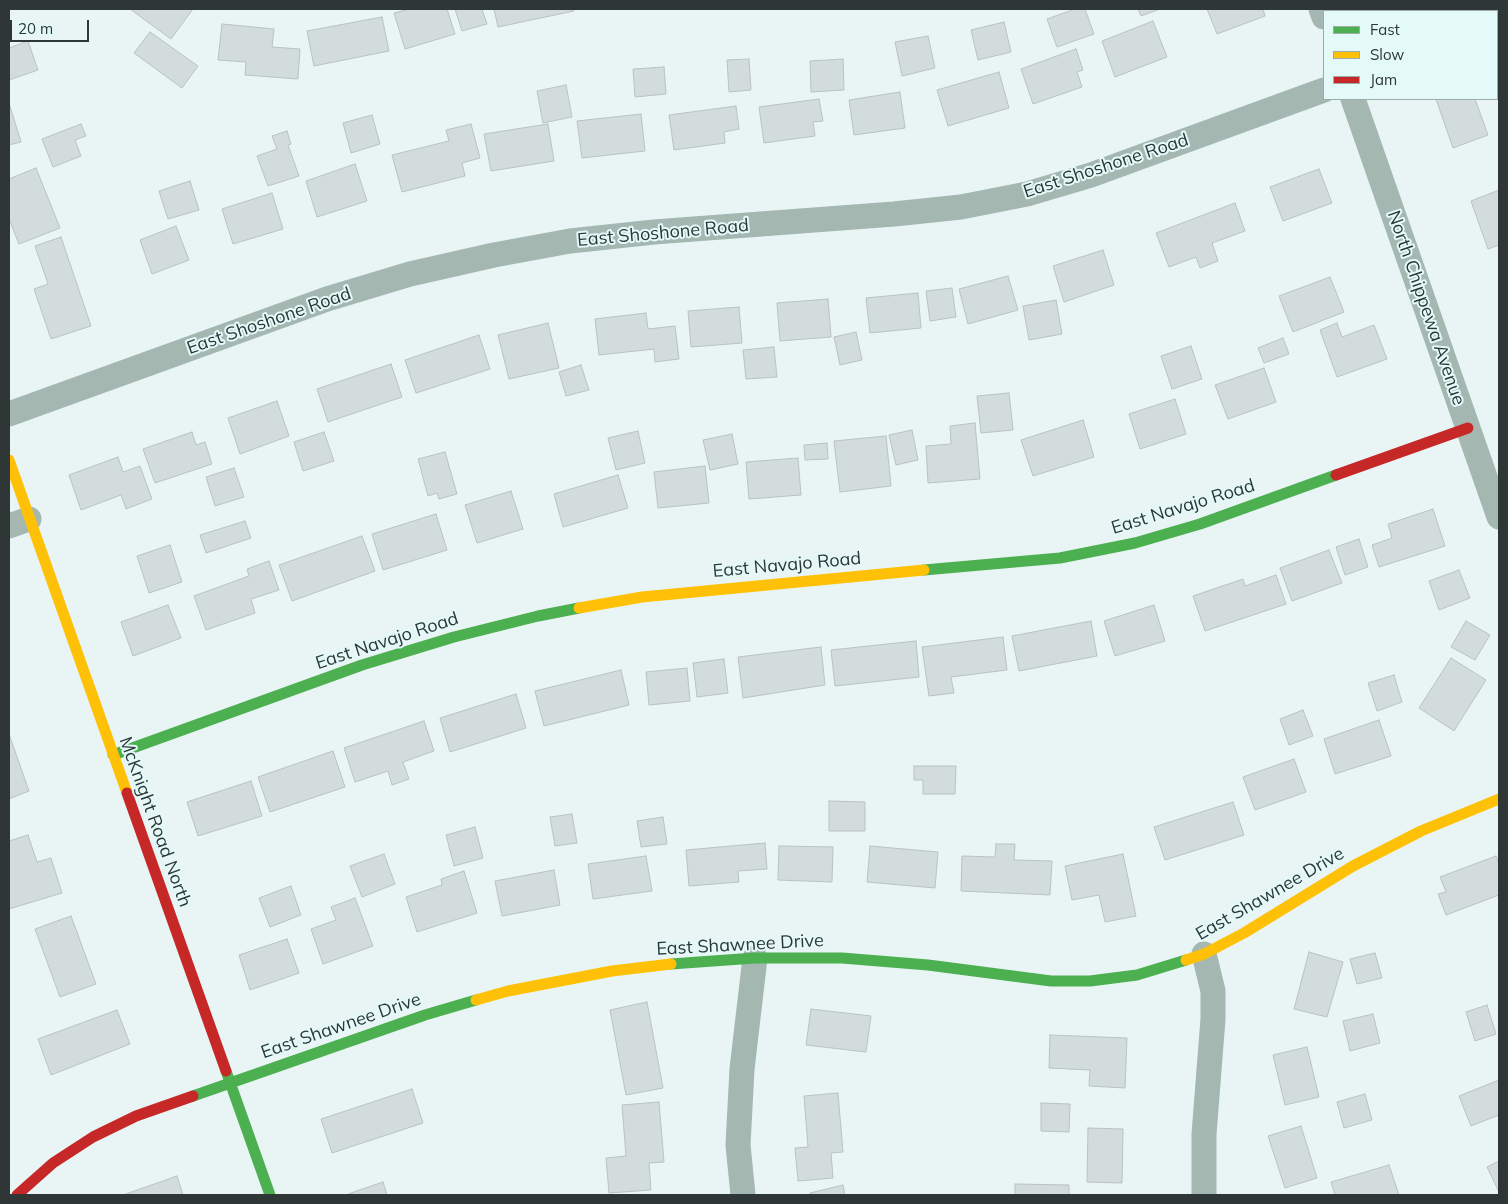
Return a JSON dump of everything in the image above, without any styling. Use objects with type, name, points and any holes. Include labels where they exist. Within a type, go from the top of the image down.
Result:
[{"type":"street","name":"East Shoshone Road","points":[[9,414],[327,300],[410,274],[494,254],[570,241],[654,232],[894,214],[961,207],[1027,194],[1091,175],[1323,90]]},
{"type":"street","name":"North Chippewa Avenue","points":[[1353,100],[1499,517]]},
{"type":"street","name":"East Navajo Road","points":[[112,755],[362,665],[454,637],[529,619],[642,597],[741,586],[1060,558],[1135,543],[1200,524],[1468,428]]},
{"type":"street","name":"McKnight Road North","points":[[9,460],[19,522],[112,755],[270,1195]]},
{"type":"street","name":"East Shawnee Drive","points":[[18,1195],[53,1163],[93,1137],[136,1116],[425,1015],[508,991],[612,971],[707,960],[755,958],[842,958],[928,965],[1051,980],[1090,981],[1137,975],[1204,954],[1244,933],[1353,866],[1421,831],[1499,799]]},
{"type":"street","points":[[1204,954],[1213,990],[1213,1019],[1204,1134],[1204,1195]]},
{"type":"street","points":[[743,1195],[738,1145],[742,1069],[755,958]]},
{"type":"building","points":[[130,9],[193,9],[171,39]]},
{"type":"building","points":[[410,9],[447,9],[455,34],[405,49],[394,13]]},
{"type":"building","points":[[455,9],[482,9],[487,24],[462,31]]},
{"type":"building","points":[[494,9],[573,9],[574,11],[498,27]]},
{"type":"building","points":[[1075,9],[1085,9],[1094,34],[1057,47],[1047,19]]},
{"type":"building","points":[[1138,9],[1160,9],[1141,16]]},
{"type":"building","points":[[1207,9],[1263,9],[1265,16],[1217,34]]},
{"type":"building","points":[[382,17],[389,51],[314,66],[307,31]]},
{"type":"building","points":[[1153,21],[1167,57],[1115,77],[1102,41]]},
{"type":"building","points":[[1004,22],[1011,52],[978,60],[971,30]]},
{"type":"building","points":[[222,24],[274,29],[272,47],[300,49],[298,79],[245,75],[246,62],[218,60]]},
{"type":"building","points":[[150,32],[198,66],[182,88],[134,53]]},
{"type":"building","points":[[928,36],[935,68],[902,76],[895,42]]},
{"type":"building","points":[[28,41],[38,70],[9,80],[9,48]]},
{"type":"building","points":[[1076,49],[1083,70],[1077,72],[1082,87],[1033,104],[1021,69]]},
{"type":"building","points":[[749,59],[751,90],[729,92],[727,60]]},
{"type":"building","points":[[843,59],[844,90],[811,92],[810,61]]},
{"type":"building","points":[[664,67],[666,94],[635,97],[633,69]]},
{"type":"building","points":[[999,72],[1009,108],[948,126],[937,90]]},
{"type":"building","points":[[1499,77],[1499,97],[1498,94]]},
{"type":"building","points":[[566,85],[572,117],[543,123],[537,91]]},
{"type":"building","points":[[900,92],[905,128],[854,135],[849,100]]},
{"type":"building","points":[[819,99],[823,121],[813,122],[815,136],[764,143],[759,107]]},
{"type":"building","points":[[1436,100],[1475,100],[1488,135],[1453,148]]},
{"type":"building","points":[[9,103],[21,142],[9,145]]},
{"type":"building","points":[[736,106],[739,129],[724,132],[725,143],[674,150],[669,115]]},
{"type":"building","points":[[641,114],[645,151],[582,158],[577,121]]},
{"type":"building","points":[[372,115],[380,144],[351,153],[343,123]]},
{"type":"building","points":[[81,124],[86,136],[75,140],[81,156],[53,167],[42,139]]},
{"type":"building","points":[[471,124],[480,158],[462,163],[465,176],[402,192],[392,155],[449,141],[446,130]]},
{"type":"building","points":[[548,124],[554,161],[491,171],[484,134]]},
{"type":"building","points":[[287,131],[291,144],[288,145],[299,176],[268,186],[257,156],[277,149],[272,136]]},
{"type":"building","points":[[355,164],[367,201],[317,217],[306,181]]},
{"type":"building","points":[[36,168],[60,228],[19,244],[9,219],[9,179]]},
{"type":"building","points":[[1319,169],[1332,203],[1283,221],[1270,187]]},
{"type":"building","points":[[190,181],[199,210],[168,219],[159,191]]},
{"type":"building","points":[[1499,190],[1499,245],[1488,249],[1471,201]]},
{"type":"building","points":[[272,193],[283,229],[233,244],[222,209]]},
{"type":"building","points":[[1235,203],[1245,231],[1212,243],[1218,261],[1200,268],[1196,257],[1169,267],[1156,233]]},
{"type":"building","points":[[176,226],[189,260],[152,274],[140,240]]},
{"type":"building","points":[[61,237],[91,326],[51,339],[34,289],[48,284],[35,246]]},
{"type":"building","points":[[1103,250],[1114,285],[1064,302],[1053,266]]},
{"type":"building","points":[[1008,276],[1018,310],[968,324],[959,289]]},
{"type":"building","points":[[1330,277],[1344,312],[1293,332],[1279,296]]},
{"type":"building","points":[[952,288],[956,317],[930,321],[926,291]]},
{"type":"building","points":[[918,293],[921,328],[870,333],[866,298]]},
{"type":"building","points":[[828,299],[831,337],[780,341],[777,303]]},
{"type":"building","points":[[1056,300],[1062,334],[1029,340],[1023,306]]},
{"type":"building","points":[[739,307],[742,343],[691,347],[688,311]]},
{"type":"building","points":[[646,313],[648,329],[675,326],[679,359],[655,362],[654,349],[599,355],[595,319]]},
{"type":"building","points":[[548,323],[559,368],[509,379],[498,335]]},
{"type":"building","points":[[1337,323],[1342,337],[1374,325],[1387,359],[1337,377],[1320,330]]},
{"type":"building","points":[[856,332],[862,360],[840,365],[834,337]]},
{"type":"building","points":[[479,335],[490,369],[416,393],[405,360]]},
{"type":"building","points":[[1283,338],[1289,354],[1264,363],[1258,348]]},
{"type":"building","points":[[1191,346],[1202,379],[1172,389],[1161,356]]},
{"type":"building","points":[[774,347],[777,377],[746,379],[743,350]]},
{"type":"building","points":[[391,364],[402,397],[328,422],[317,389]]},
{"type":"building","points":[[581,365],[589,390],[566,396],[559,372]]},
{"type":"building","points":[[1264,368],[1276,402],[1228,419],[1215,385]]},
{"type":"building","points":[[1009,393],[1013,430],[981,433],[977,396]]},
{"type":"building","points":[[1175,399],[1186,434],[1140,449],[1129,414]]},
{"type":"building","points":[[277,401],[289,436],[240,454],[228,418]]},
{"type":"building","points":[[1083,420],[1094,457],[1033,476],[1021,440]]},
{"type":"building","points":[[975,423],[980,479],[928,483],[926,446],[951,444],[950,426]]},
{"type":"building","points":[[912,430],[918,460],[896,465],[889,435]]},
{"type":"building","points":[[638,431],[645,463],[616,470],[608,438]]},
{"type":"building","points":[[192,432],[196,445],[205,442],[212,464],[155,483],[143,449]]},
{"type":"building","points":[[324,432],[334,461],[303,471],[294,442]]},
{"type":"building","points":[[732,434],[738,464],[710,470],[703,440]]},
{"type":"building","points":[[886,436],[891,486],[840,492],[834,441]]},
{"type":"building","points":[[827,443],[828,459],[805,460],[804,445]]},
{"type":"building","points":[[445,452],[457,494],[439,499],[437,493],[428,496],[418,459]]},
{"type":"building","points":[[118,457],[123,472],[140,466],[152,499],[126,509],[121,495],[81,510],[69,475]]},
{"type":"building","points":[[798,458],[801,495],[749,499],[746,462]]},
{"type":"building","points":[[705,466],[709,503],[658,508],[654,472]]},
{"type":"building","points":[[234,468],[244,497],[215,506],[206,477]]},
{"type":"building","points":[[618,475],[628,508],[563,527],[554,494]]},
{"type":"building","points":[[511,491],[523,529],[477,543],[465,505]]},
{"type":"building","points":[[1433,509],[1445,546],[1379,567],[1372,545],[1392,538],[1388,524]]},
{"type":"building","points":[[436,514],[447,550],[383,570],[372,534]]},
{"type":"building","points":[[245,521],[251,538],[206,553],[200,535]]},
{"type":"building","points":[[362,536],[375,571],[292,601],[279,565]]},
{"type":"building","points":[[1359,539],[1368,567],[1345,575],[1336,547]]},
{"type":"building","points":[[170,545],[182,582],[149,593],[137,556]]},
{"type":"building","points":[[1329,550],[1342,583],[1292,601],[1280,568]]},
{"type":"building","points":[[269,561],[279,590],[251,599],[255,613],[206,630],[194,596],[249,576],[247,569]]},
{"type":"building","points":[[1459,570],[1470,598],[1439,610],[1429,581]]},
{"type":"building","points":[[1276,575],[1286,604],[1205,631],[1193,596],[1243,579],[1245,586]]},
{"type":"building","points":[[168,605],[181,638],[133,656],[121,622]]},
{"type":"building","points":[[1154,605],[1165,641],[1115,656],[1104,621]]},
{"type":"building","points":[[1091,621],[1097,656],[1019,671],[1012,636]]},
{"type":"building","points":[[1466,621],[1490,635],[1475,660],[1451,647]]},
{"type":"building","points":[[1003,637],[1007,670],[951,677],[954,693],[929,696],[922,647]]},
{"type":"building","points":[[916,641],[919,677],[835,686],[831,650]]},
{"type":"building","points":[[821,647],[825,685],[743,698],[738,657]]},
{"type":"building","points":[[1451,658],[1486,680],[1454,731],[1419,708]]},
{"type":"building","points":[[724,659],[728,693],[697,697],[693,663]]},
{"type":"building","points":[[687,668],[690,701],[649,705],[646,672]]},
{"type":"building","points":[[621,670],[629,705],[544,726],[535,691]]},
{"type":"building","points":[[1394,675],[1402,702],[1377,711],[1368,683]]},
{"type":"building","points":[[516,694],[526,728],[450,752],[440,718]]},
{"type":"building","points":[[1303,710],[1313,736],[1289,745],[1280,719]]},
{"type":"building","points":[[1379,720],[1391,756],[1335,774],[1324,739]]},
{"type":"building","points":[[424,721],[434,751],[403,762],[409,779],[392,785],[388,771],[355,782],[344,748]]},
{"type":"building","points":[[9,734],[29,791],[9,799]]},
{"type":"building","points":[[333,751],[345,787],[270,812],[258,777]]},
{"type":"building","points":[[1294,759],[1306,792],[1255,810],[1243,777]]},
{"type":"building","points":[[914,766],[956,766],[955,794],[923,794],[923,780],[914,780]]},
{"type":"building","points":[[251,781],[262,816],[198,836],[187,802]]},
{"type":"building","points":[[829,801],[865,802],[865,831],[829,831]]},
{"type":"building","points":[[1233,802],[1244,835],[1165,860],[1154,827]]},
{"type":"building","points":[[572,814],[577,843],[555,846],[550,817]]},
{"type":"building","points":[[663,817],[667,844],[641,847],[637,821]]},
{"type":"building","points":[[475,827],[483,858],[454,866],[446,835]]},
{"type":"building","points":[[28,835],[37,862],[51,858],[62,893],[9,909],[9,841]]},
{"type":"building","points":[[765,843],[767,869],[738,871],[739,882],[689,886],[686,850]]},
{"type":"building","points":[[996,844],[1015,844],[1014,860],[1052,861],[1050,895],[961,891],[962,856],[995,857]]},
{"type":"building","points":[[779,846],[833,847],[832,882],[778,880]]},
{"type":"building","points":[[870,846],[938,852],[935,888],[867,882]]},
{"type":"building","points":[[384,854],[395,884],[362,897],[350,866]]},
{"type":"building","points":[[1123,854],[1136,916],[1105,922],[1099,895],[1072,900],[1065,866]]},
{"type":"building","points":[[646,856],[652,891],[593,899],[588,864]]},
{"type":"building","points":[[1496,856],[1499,864],[1499,895],[1446,915],[1438,894],[1446,892],[1440,877]]},
{"type":"building","points":[[554,870],[560,905],[502,916],[495,881]]},
{"type":"building","points":[[464,871],[477,913],[417,932],[406,897],[442,885],[441,879]]},
{"type":"building","points":[[291,886],[301,915],[270,927],[259,898]]},
{"type":"building","points":[[355,898],[373,946],[323,964],[311,929],[336,920],[331,907]]},
{"type":"building","points":[[71,916],[96,984],[60,997],[35,929]]},
{"type":"building","points":[[287,939],[299,973],[250,990],[239,955]]},
{"type":"building","points":[[1309,952],[1343,962],[1327,1017],[1294,1009]]},
{"type":"building","points":[[1375,953],[1382,978],[1357,984],[1350,959]]},
{"type":"building","points":[[647,1002],[663,1088],[626,1095],[610,1010]]},
{"type":"building","points":[[1487,1005],[1496,1034],[1475,1041],[1466,1012]]},
{"type":"building","points":[[811,1009],[871,1016],[866,1052],[806,1045]]},
{"type":"building","points":[[117,1010],[130,1044],[51,1075],[38,1039]]},
{"type":"building","points":[[1373,1014],[1380,1043],[1350,1051],[1343,1021]]},
{"type":"building","points":[[1050,1035],[1127,1038],[1125,1088],[1089,1086],[1090,1070],[1049,1068]]},
{"type":"building","points":[[1307,1047],[1319,1097],[1285,1105],[1273,1055]]},
{"type":"building","points":[[1499,1080],[1499,1115],[1471,1126],[1459,1096]]},
{"type":"building","points":[[412,1089],[423,1123],[332,1153],[321,1119]]},
{"type":"building","points":[[838,1093],[843,1152],[831,1153],[833,1178],[798,1181],[795,1148],[808,1147],[804,1096]]},
{"type":"building","points":[[1365,1094],[1372,1120],[1344,1128],[1337,1102]]},
{"type":"building","points":[[659,1102],[664,1162],[649,1163],[651,1190],[609,1193],[606,1158],[626,1156],[622,1105]]},
{"type":"building","points":[[1041,1103],[1070,1104],[1069,1132],[1041,1131]]},
{"type":"building","points":[[1301,1126],[1317,1178],[1285,1188],[1268,1136]]},
{"type":"building","points":[[1088,1128],[1123,1129],[1122,1183],[1087,1182]]},
{"type":"building","points":[[1499,1161],[1499,1192],[1487,1167]]},
{"type":"building","points":[[1389,1165],[1399,1195],[1335,1195],[1331,1182]]},
{"type":"building","points":[[177,1176],[183,1195],[123,1195]]},
{"type":"building","points":[[383,1182],[387,1195],[348,1194]]},
{"type":"building","points":[[1015,1184],[1069,1185],[1069,1195],[1015,1195]]},
{"type":"building","points":[[843,1185],[845,1195],[810,1195],[810,1193]]},
{"type":"traffic: fast","points":[[924,570],[1060,558],[1135,543],[1200,524],[1336,475]]},
{"type":"traffic: fast","points":[[113,755],[362,665],[454,637],[579,608]]},
{"type":"traffic: fast","points":[[671,964],[755,958],[842,958],[928,965],[1051,981],[1090,981],[1137,975],[1186,960]]},
{"type":"traffic: fast","points":[[193,1096],[425,1015],[476,1000]]},
{"type":"traffic: fast","points":[[226,1071],[270,1195]]},
{"type":"traffic: slow","points":[[9,460],[127,793]]},
{"type":"traffic: slow","points":[[579,608],[642,597],[924,570]]},
{"type":"traffic: slow","points":[[1186,960],[1204,954],[1244,933],[1353,866],[1421,831],[1499,799]]},
{"type":"traffic: slow","points":[[476,1000],[508,991],[612,971],[671,964]]},
{"type":"traffic: jam","points":[[1336,475],[1468,428]]},
{"type":"traffic: jam","points":[[127,793],[226,1071]]},
{"type":"traffic: jam","points":[[17,1195],[53,1163],[93,1137],[136,1116],[193,1096]]}]
